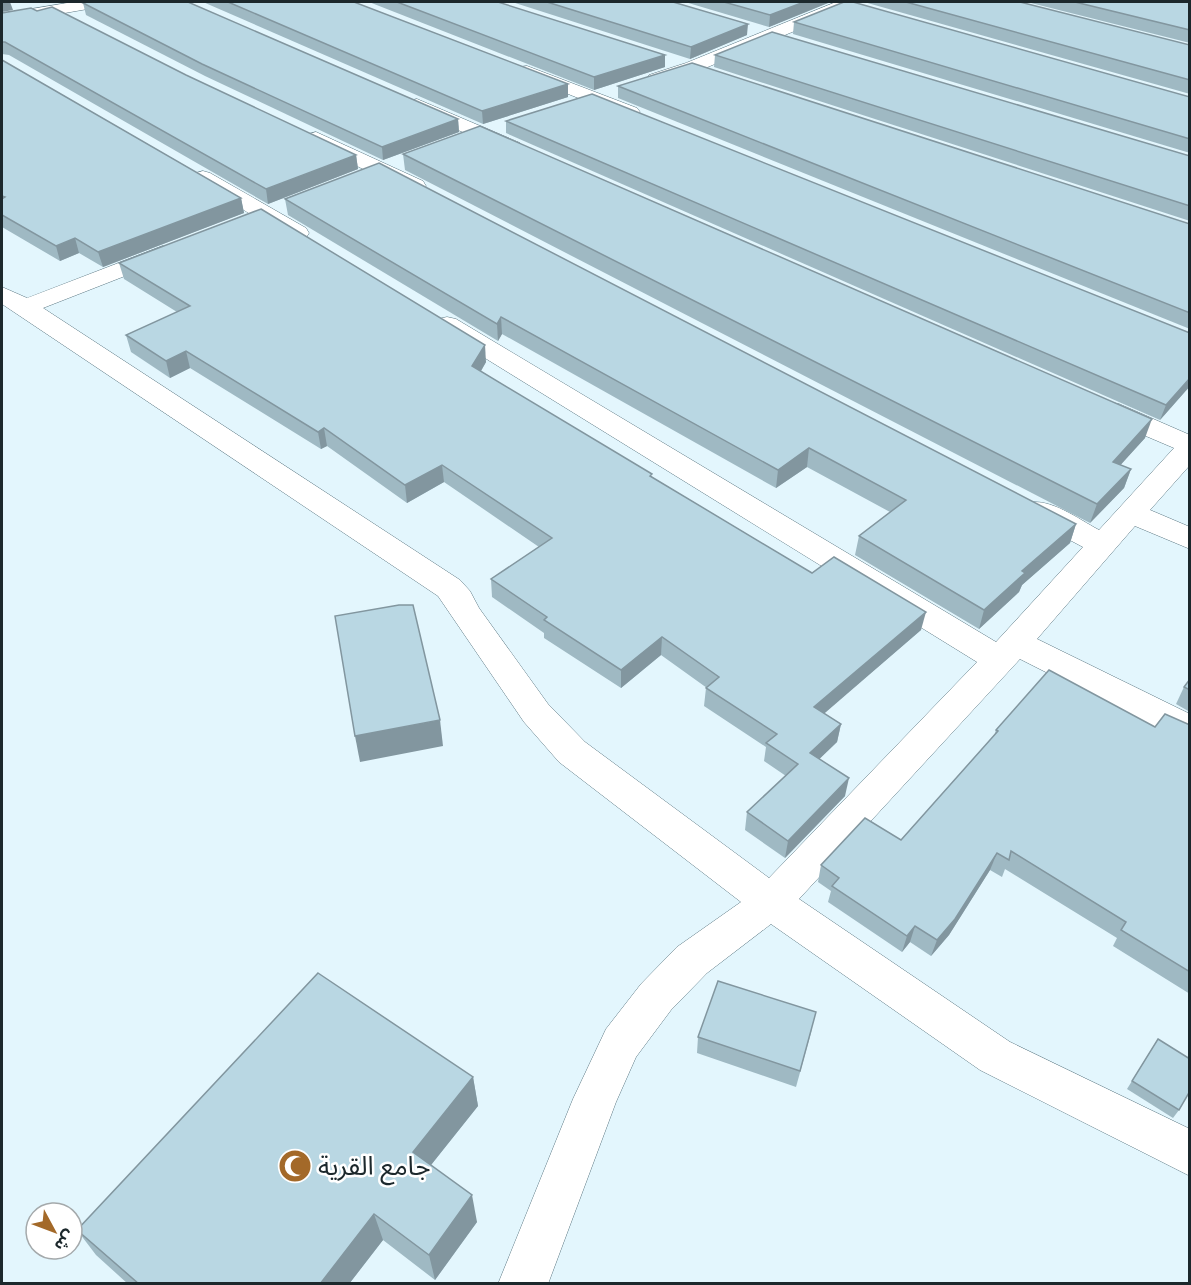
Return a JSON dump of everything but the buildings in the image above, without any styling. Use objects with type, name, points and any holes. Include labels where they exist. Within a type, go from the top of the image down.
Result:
[{"type":"street","points":[[2,19],[99,2]]},
{"type":"street","points":[[565,108],[693,67],[850,4]]},
{"type":"street","points":[[56,9],[86,25]]},
{"type":"street","points":[[740,25],[795,42]]},
{"type":"street","points":[[659,56],[715,74]]},
{"type":"street","points":[[511,65],[651,121]]},
{"type":"street","points":[[393,94],[536,157]]},
{"type":"street","points":[[459,141],[512,124]]},
{"type":"street","points":[[300,130],[435,196]]},
{"type":"street","points":[[350,181],[404,161]]},
{"type":"street","points":[[184,166],[316,244]]},
{"type":"street","points":[[13,301],[178,247]]},
{"type":"street","points":[[13,301],[449,588],[536,713],[572,752],[771,902],[995,1056],[1190,1153]]},
{"type":"street","points":[[428,312],[1007,651],[1190,730]]},
{"type":"street","points":[[523,1284],[595,1099],[621,1043],[656,997],[692,960],[771,902],[1007,651],[1190,446],[1091,402]]},
{"type":"street","points":[[1018,500],[1102,544]]},
{"type":"street","points":[[1131,513],[1190,539]]},
{"type":"place","name":"جامع القرية","points":[[295,1166]]}]
